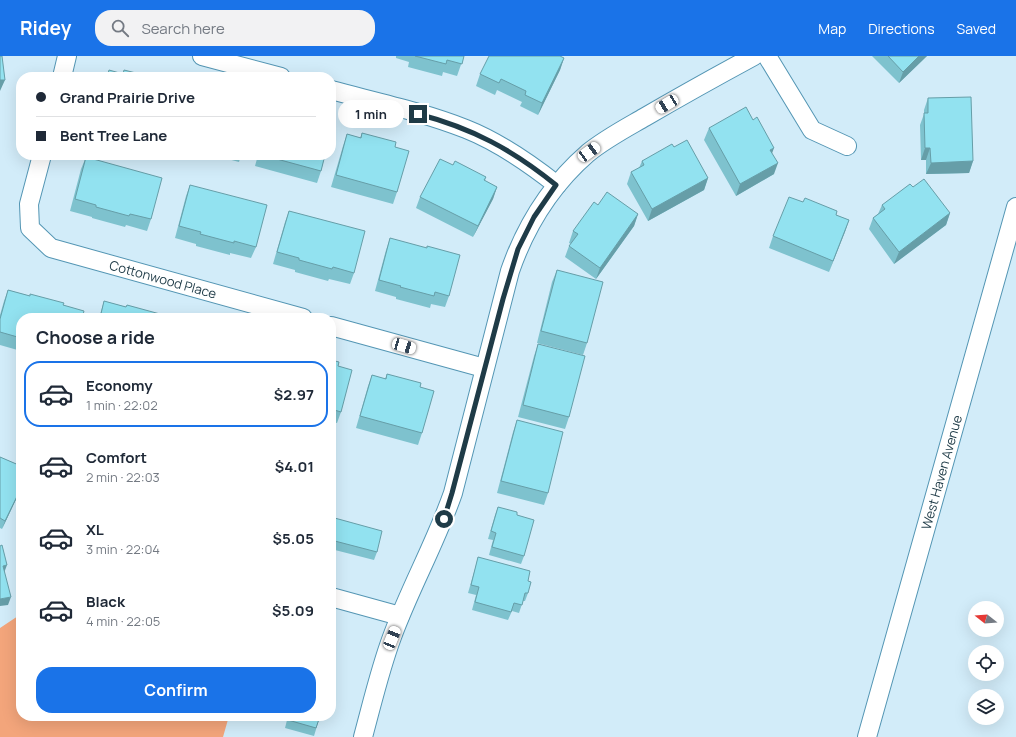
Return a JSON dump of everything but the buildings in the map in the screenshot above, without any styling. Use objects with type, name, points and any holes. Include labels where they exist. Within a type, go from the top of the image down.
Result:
[{"type":"street","points":[[63,72],[67,56]]},
{"type":"street","points":[[202,56],[262,72]]},
{"type":"street","points":[[363,737],[392,638],[400,616],[444,519],[510,271],[518,249],[534,217],[556,185],[584,157],[607,139],[754,56]]},
{"type":"street","points":[[766,56],[812,130],[847,146]]},
{"type":"street","points":[[336,91],[467,129],[497,144],[535,168],[556,185]]},
{"type":"street","name":"Cottonwood Place","points":[[41,160],[29,204],[30,228],[51,248],[286,313]]},
{"type":"street","name":"West Haven Avenue","points":[[867,737],[1016,208]]},
{"type":"street","points":[[336,327],[484,368]]},
{"type":"street","points":[[336,599],[400,616]]},
{"type":"shaded area","points":[[16,617],[16,721],[228,721],[223,737],[0,737],[0,628]]},
{"type":"route","points":[[418,114],[467,129],[497,144],[535,168],[556,185],[534,217],[518,249],[510,271],[444,519]]}]
